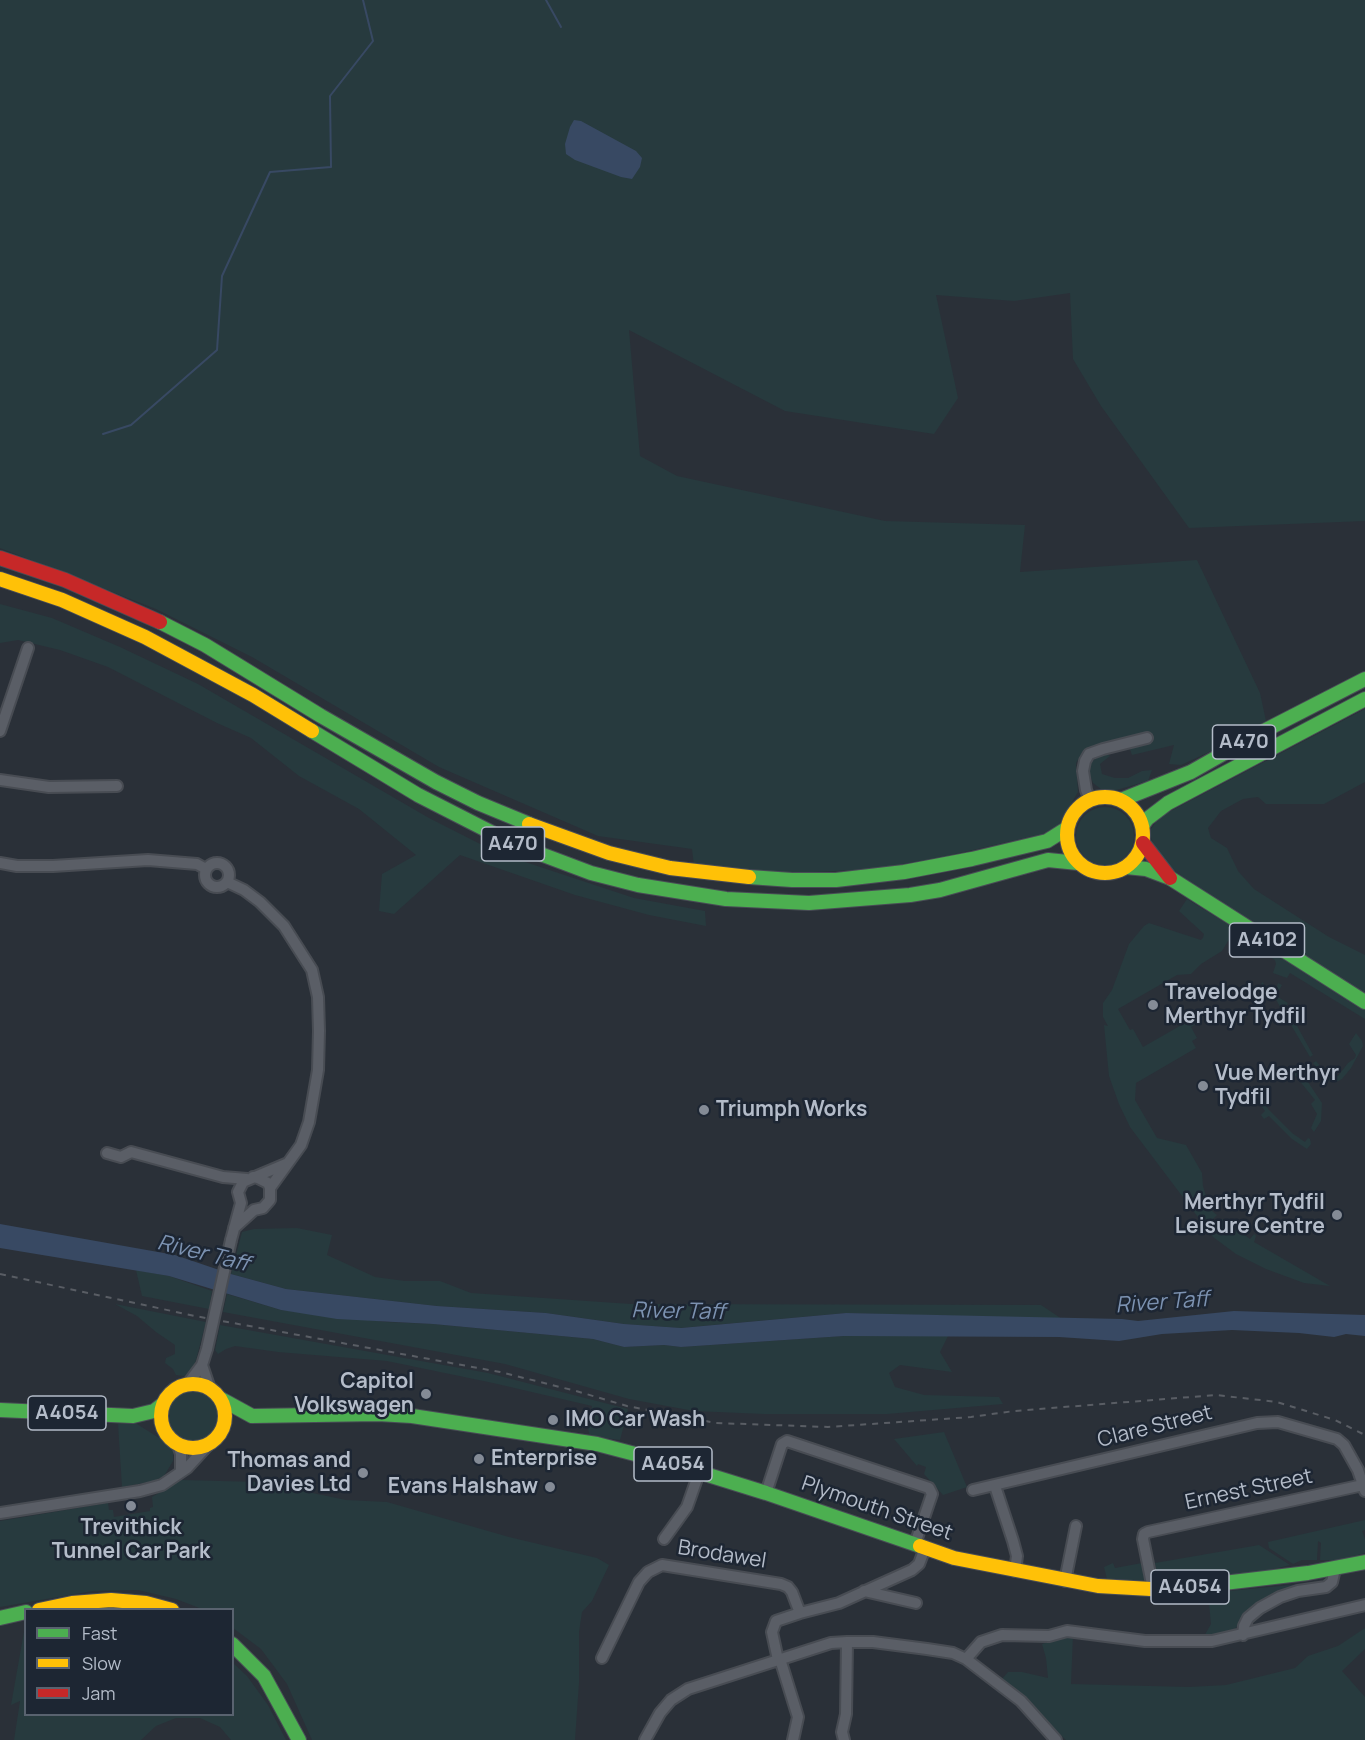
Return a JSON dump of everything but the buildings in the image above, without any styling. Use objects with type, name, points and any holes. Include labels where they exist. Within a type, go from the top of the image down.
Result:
[{"type":"main road","name":"A470","points":[[0,558],[65,580],[147,615],[205,645],[321,716],[478,804],[609,853],[670,868],[711,874],[782,880],[836,880],[904,872],[972,859],[1047,841],[1066,829]]},
{"type":"main road","name":"A470","points":[[0,579],[63,600],[145,637],[253,695],[418,795],[514,844],[591,873],[638,885],[726,899],[809,903],[910,895],[940,890],[1048,860],[1078,863]]},
{"type":"main road","name":"A470","points":[[1121,800],[1191,772],[1256,735],[1365,679]]},
{"type":"main road","name":"A470","points":[[1142,826],[1147,819],[1168,803],[1365,699]]},
{"type":"main road","points":[[1105,797],[1121,800],[1133,809],[1142,826],[1143,843],[1136,858],[1126,867],[1113,873],[1099,873],[1087,870],[1071,854],[1066,829],[1074,812],[1090,800],[1105,797]]},
{"type":"main road","name":"A4102","points":[[1143,843],[1170,878]]},
{"type":"main road","name":"A4102","points":[[1126,867],[1146,869],[1170,878],[1365,1002]]},
{"type":"main road","points":[[213,1441],[225,1420],[221,1399],[210,1389],[201,1385],[188,1385],[173,1391],[161,1409],[162,1424],[174,1442],[190,1448],[200,1448],[213,1441],[252,1416]]},
{"type":"main road","name":"A4054","points":[[221,1399],[252,1416]]},
{"type":"main road","name":"A4054","points":[[0,1410],[133,1416],[154,1411],[163,1404]]},
{"type":"main road","name":"Plymouth Street","points":[[252,1416],[378,1414],[412,1416],[477,1424],[597,1444],[673,1464],[766,1493],[962,1560],[1098,1586],[1153,1589],[1190,1587],[1335,1569],[1365,1562]]},
{"type":"main road","name":"A4054","points":[[133,1416],[174,1442]]},
{"type":"main road","points":[[48,1608],[72,1603],[111,1600],[146,1603],[165,1608]]},
{"type":"main road","points":[[0,1618],[24,1612]]},
{"type":"main road","points":[[234,1646],[264,1676],[299,1740]]},
{"type":"street","points":[[0,730],[28,648]]},
{"type":"street","points":[[1090,800],[1083,771],[1089,754],[1147,738]]},
{"type":"street","points":[[0,780],[49,786],[117,786]]},
{"type":"street","points":[[0,863],[17,866],[53,866],[148,860],[190,863],[206,869]]},
{"type":"street","points":[[216,862],[224,864],[229,870],[227,882],[220,886],[210,884],[205,877],[206,869],[216,862]]},
{"type":"street","points":[[223,1178],[244,1207],[259,1210],[267,1205],[270,1200],[270,1188],[301,1145],[309,1122],[315,1097],[320,1031],[312,970],[284,926],[260,902],[244,890],[227,882]]},
{"type":"street","points":[[107,1153],[121,1157],[132,1152],[223,1178],[263,1180],[270,1188]]},
{"type":"street","points":[[188,1385],[202,1365],[207,1349],[234,1228],[240,1187],[250,1178],[289,1163]]},
{"type":"street","points":[[234,1228],[254,1210]]},
{"type":"street","points":[[202,1365],[210,1389]]},
{"type":"street","name":"Clare Street","points":[[973,1490],[1257,1423],[1278,1422],[1337,1439],[1344,1444],[1364,1488]]},
{"type":"street","points":[[0,1513],[140,1491],[162,1485],[187,1468],[213,1441]]},
{"type":"street","points":[[174,1442],[181,1454],[182,1470]]},
{"type":"street","points":[[766,1493],[782,1444],[787,1442],[929,1488],[932,1494],[916,1568],[839,1603],[779,1619],[774,1625],[772,1632],[779,1660],[798,1717],[793,1740]]},
{"type":"street","points":[[664,1539],[687,1507],[699,1473]]},
{"type":"street","points":[[995,1486],[1017,1556],[1015,1571]]},
{"type":"street","name":"Ernest Street","points":[[1153,1589],[1144,1534],[1159,1529],[1364,1488]]},
{"type":"street","points":[[1065,1581],[1076,1526]]},
{"type":"street","name":"Brodawel","points":[[602,1658],[639,1582],[648,1572],[662,1565],[781,1584],[792,1592],[800,1613]]},
{"type":"street","points":[[1243,1635],[1248,1618],[1260,1608],[1280,1597],[1298,1591],[1326,1587],[1332,1582],[1335,1569]]},
{"type":"street","points":[[864,1591],[916,1603]]},
{"type":"street","points":[[966,1659],[981,1642],[1002,1635],[1049,1636],[1068,1631],[1145,1641],[1212,1641],[1365,1605]]},
{"type":"street","points":[[844,1740],[842,1732],[846,1714],[847,1642]]},
{"type":"street","points":[[645,1740],[660,1713],[671,1700],[688,1689],[831,1643],[847,1642],[873,1642],[927,1649],[953,1653],[966,1659],[1021,1701],[1056,1740]]},
{"type":"green space","points":[[0,0],[1365,0],[1365,521],[1189,528],[1101,406],[1073,359],[1070,293],[1014,301],[936,295],[958,398],[934,434],[785,411],[629,330],[640,456],[677,476],[885,521],[1025,525],[1020,572],[1197,560],[1260,693],[1266,721],[1235,740],[1181,765],[1169,764],[1174,745],[1132,755],[1127,740],[1091,748],[1082,753],[1076,763],[1078,792],[1058,826],[1051,832],[934,859],[873,869],[795,873],[694,865],[692,849],[598,836],[439,767],[252,657],[156,609],[0,548]]},
{"type":"green space","points":[[0,604],[52,618],[198,684],[429,818],[498,853],[634,898],[705,911],[706,926],[649,915],[575,895],[460,855],[394,914],[379,911],[382,874],[416,855],[359,809],[299,776],[251,738],[108,667],[60,650],[18,640],[0,643]]},
{"type":"green space","points":[[1365,709],[1365,782],[1324,804],[1266,804],[1258,797],[1243,799],[1221,811],[1208,828],[1211,838],[1227,848],[1238,871],[1254,889],[1329,937],[1365,955],[1365,995],[1179,875],[1154,847],[1151,829],[1165,814]]},
{"type":"green space","points":[[1106,753],[1110,756],[1100,764],[1102,774],[1115,778],[1128,778],[1142,771],[1152,770],[1148,781],[1113,791],[1101,789],[1093,783],[1089,772],[1090,764],[1098,756]]},
{"type":"green space","points":[[1099,807],[1111,807],[1126,815],[1134,830],[1134,842],[1126,857],[1111,865],[1099,865],[1084,857],[1076,842],[1076,830],[1084,815]]},
{"type":"green space","points":[[1187,899],[1365,1008],[1365,1019],[1290,973],[1287,978],[1273,973],[1275,960],[1238,936],[1233,936],[1222,951],[1201,964],[1191,974],[1177,975],[1118,1009],[1143,1047],[1192,1019],[1190,1013],[1196,1024],[1191,1027],[1197,1038],[1192,1041],[1196,1048],[1136,1083],[1135,1100],[1157,1138],[1186,1145],[1202,1173],[1207,1199],[1216,1207],[1212,1211],[1217,1215],[1213,1219],[1215,1223],[1222,1219],[1250,1239],[1254,1234],[1256,1236],[1254,1242],[1330,1286],[1304,1283],[1266,1269],[1236,1254],[1213,1237],[1130,1127],[1119,1104],[1109,1076],[1104,1025],[1108,1026],[1103,1017],[1103,1003],[1112,990],[1129,944],[1144,926],[1149,923],[1201,940],[1203,938],[1204,934],[1179,911]]},
{"type":"green space","points":[[1263,982],[1264,985],[1276,989],[1278,983],[1282,985],[1276,996],[1288,1003],[1285,1008],[1290,1011],[1288,1014],[1291,1015],[1313,1055],[1310,1057],[1275,998],[1262,988]]},
{"type":"green space","points":[[1356,1033],[1363,1046],[1351,1068],[1342,1079],[1336,1082],[1325,1079],[1313,1063],[1316,1061],[1329,1076],[1338,1076],[1355,1058],[1356,1055],[1349,1044]]},
{"type":"green space","points":[[1300,1070],[1322,1103],[1321,1121],[1314,1132],[1311,1128],[1317,1114],[1311,1104],[1315,1100],[1294,1074]]},
{"type":"green space","points":[[1258,1095],[1269,1110],[1292,1133],[1305,1142],[1308,1138],[1310,1139],[1311,1144],[1307,1149],[1292,1139],[1269,1116],[1264,1119],[1261,1115],[1265,1111],[1255,1097]]},
{"type":"green space","points":[[297,1228],[332,1235],[327,1255],[375,1277],[405,1281],[440,1281],[471,1293],[631,1304],[1041,1305],[1062,1319],[846,1313],[680,1328],[624,1324],[546,1313],[437,1306],[286,1289],[231,1274],[242,1232],[254,1229]]},
{"type":"green space","points":[[136,1270],[169,1276],[212,1291],[209,1309],[142,1296]]},
{"type":"green space","points":[[227,1294],[281,1310],[386,1322],[433,1324],[593,1339],[624,1347],[664,1345],[681,1347],[844,1336],[948,1336],[940,1352],[952,1372],[900,1365],[889,1373],[895,1387],[924,1395],[999,1397],[1003,1404],[887,1414],[764,1414],[694,1411],[629,1399],[505,1364],[223,1312]]},
{"type":"green space","points":[[115,1304],[206,1322],[193,1371],[184,1376],[176,1375],[173,1369],[165,1363],[166,1358],[175,1354],[175,1345],[137,1316]]},
{"type":"green space","points":[[220,1325],[488,1373],[628,1409],[627,1414],[620,1440],[590,1436],[588,1429],[592,1406],[387,1361],[235,1346],[218,1354],[215,1350]]},
{"type":"green space","points":[[188,1391],[198,1391],[211,1398],[218,1411],[218,1421],[211,1434],[198,1441],[188,1441],[179,1437],[172,1430],[168,1421],[168,1411],[172,1402],[179,1395]]},
{"type":"green space","points":[[118,1424],[137,1424],[167,1443],[173,1450],[173,1461],[164,1476],[154,1481],[122,1487]]},
{"type":"green space","points":[[944,1432],[967,1487],[943,1495],[924,1474],[926,1467],[918,1464],[917,1466],[894,1439]]},
{"type":"green space","points":[[181,1480],[260,1482],[346,1500],[387,1502],[509,1537],[597,1558],[609,1565],[592,1601],[582,1612],[579,1632],[579,1683],[575,1740],[312,1740],[287,1684],[261,1649],[234,1629],[234,1608],[199,1608],[176,1599],[138,1590],[93,1591],[0,1607],[0,1521],[108,1503],[109,1510],[113,1510],[114,1517],[150,1511],[153,1507],[152,1497]]},
{"type":"green space","points":[[1365,1520],[1365,1530],[1362,1531],[1365,1539],[1365,1553],[1340,1560],[1320,1560],[1321,1543],[1318,1541],[1317,1560],[1302,1560],[1293,1564],[1269,1548],[1268,1542]]},
{"type":"green space","points":[[1259,1545],[1290,1565],[1266,1571],[1192,1580],[1158,1580],[1155,1563]]},
{"type":"green space","points":[[1113,1563],[1115,1568],[1142,1563],[1145,1581],[1107,1579],[1104,1567]]},
{"type":"green space","points":[[1325,1582],[1248,1614],[1232,1632],[1203,1638],[1211,1624],[1208,1593]]},
{"type":"green space","points":[[1365,1628],[1365,1649],[1342,1671],[1365,1697],[1365,1740],[1066,1740],[1002,1679],[1008,1672],[1022,1672],[1048,1678],[1042,1644],[1073,1635],[1071,1684],[1189,1687],[1226,1685],[1295,1668],[1308,1656],[1338,1646]]},
{"type":"green space","points":[[24,1632],[24,1716],[234,1716],[234,1664],[247,1676],[268,1705],[286,1740],[231,1740],[220,1727],[200,1718],[176,1718],[156,1726],[141,1740],[14,1740],[20,1701],[11,1705]]},
{"type":"water","points":[[574,120],[581,121],[636,151],[642,158],[640,167],[632,179],[575,160],[566,154],[565,144]]},
{"type":"water","points":[[0,1224],[175,1255],[286,1289],[437,1306],[546,1313],[624,1324],[681,1328],[846,1313],[1138,1321],[1234,1311],[1365,1315],[1365,1336],[1346,1334],[1334,1337],[1232,1330],[1162,1334],[1119,1341],[1059,1337],[844,1336],[681,1347],[664,1345],[624,1347],[593,1339],[433,1324],[337,1319],[281,1310],[169,1276],[0,1248]]},
{"type":"waterway","points":[[103,434],[131,425],[217,350],[222,276],[270,172],[331,167],[330,96],[373,41],[363,0]]},
{"type":"waterway","points":[[546,0],[561,27]]},
{"type":"railway","points":[[0,1274],[195,1316],[500,1372],[627,1406],[716,1423],[828,1427],[1216,1395],[1277,1402],[1335,1420],[1365,1435]]},
{"type":"traffic: fast","points":[[160,622],[205,645],[321,716],[436,782],[478,803],[529,824]]},
{"type":"traffic: fast","points":[[1121,800],[1191,772],[1256,735],[1365,679]]},
{"type":"traffic: fast","points":[[1142,826],[1147,819],[1168,803],[1365,699]]},
{"type":"traffic: fast","points":[[312,731],[418,795],[514,844],[591,873],[638,885],[726,899],[809,903],[910,895],[940,890],[1048,860],[1078,863]]},
{"type":"traffic: fast","points":[[749,877],[836,880],[904,872],[1047,841],[1066,829]]},
{"type":"traffic: fast","points":[[1126,867],[1146,869],[1170,878],[1365,1002]]},
{"type":"traffic: fast","points":[[221,1399],[252,1416],[378,1414],[412,1416],[597,1444],[673,1464],[766,1493],[920,1546]]},
{"type":"traffic: fast","points":[[0,1410],[133,1416],[154,1411],[163,1404]]},
{"type":"traffic: fast","points":[[1151,1589],[1190,1587],[1308,1573],[1365,1562]]},
{"type":"traffic: fast","points":[[0,1618],[24,1612]]},
{"type":"traffic: fast","points":[[234,1646],[264,1676],[299,1740]]},
{"type":"traffic: slow","points":[[0,579],[62,600],[145,637],[253,695],[312,731]]},
{"type":"traffic: slow","points":[[1098,797],[1112,797],[1126,803],[1137,814],[1143,828],[1143,835],[1140,850],[1132,862],[1112,873],[1098,873],[1084,867],[1073,856],[1067,842],[1067,828],[1073,814],[1084,803],[1098,797]]},
{"type":"traffic: slow","points":[[529,824],[609,853],[670,868],[749,877]]},
{"type":"traffic: slow","points":[[187,1384],[199,1384],[216,1393],[223,1404],[225,1416],[223,1428],[216,1439],[199,1448],[187,1448],[175,1443],[166,1434],[161,1422],[161,1410],[166,1398],[175,1389],[187,1384]]},
{"type":"traffic: slow","points":[[920,1546],[954,1558],[1098,1586],[1151,1589]]},
{"type":"traffic: slow","points":[[48,1608],[72,1603],[111,1600],[146,1603],[165,1608]]},
{"type":"traffic: jam","points":[[0,558],[65,580],[160,622]]},
{"type":"traffic: jam","points":[[1143,843],[1170,878]]},
{"type":"place","name":"Travelodge Merthyr Tydfil","points":[[1153,1005]]},
{"type":"place","name":"Vue Merthyr Tydfil","points":[[1203,1086]]},
{"type":"place","name":"Triumph Works","points":[[704,1110]]},
{"type":"place","name":"Merthyr Tydfil Leisure Centre","points":[[1337,1215]]},
{"type":"place","name":"Capitol Volkswagen","points":[[426,1394]]},
{"type":"place","name":"IMO Car Wash","points":[[553,1420]]},
{"type":"place","name":"Enterprise","points":[[479,1459]]},
{"type":"place","name":"Thomas and Davies Ltd","points":[[363,1473]]},
{"type":"place","name":"Evans Halshaw","points":[[550,1487]]},
{"type":"place","name":"Trevithick Tunnel Car Park","points":[[131,1506]]},
{"type":"water label","name":"River Taff","points":[[203,1254]]},
{"type":"water label","name":"River Taff","points":[[1162,1303]]},
{"type":"water label","name":"River Taff","points":[[678,1312]]}]
